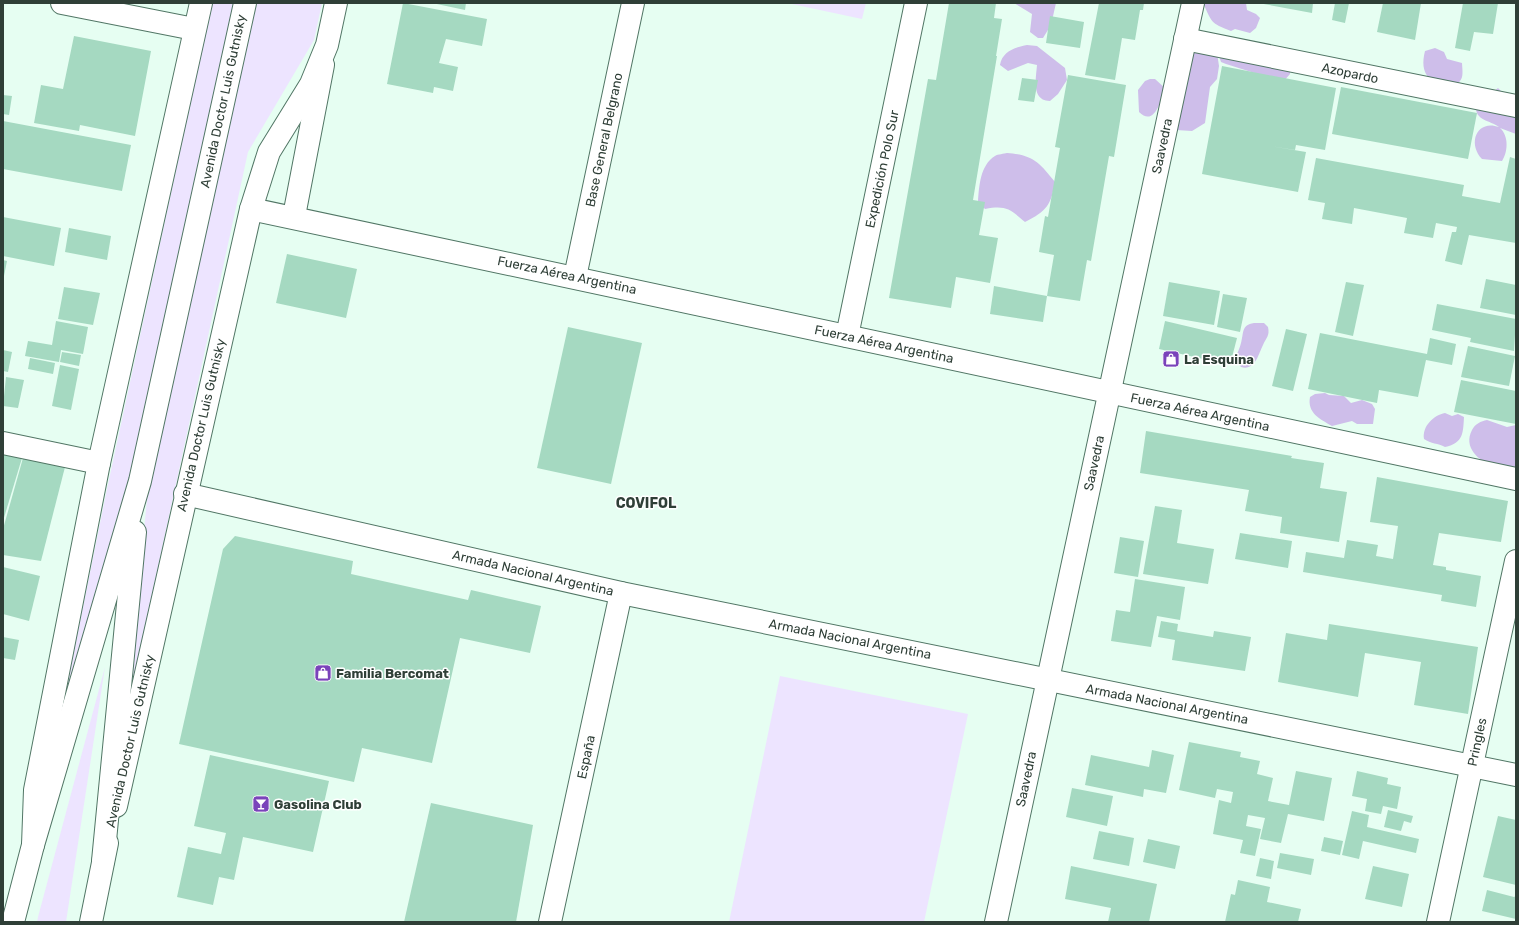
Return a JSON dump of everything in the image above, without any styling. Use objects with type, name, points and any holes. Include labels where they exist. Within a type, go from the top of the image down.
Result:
[{"type":"street","points":[[62,3],[194,30]]},
{"type":"street","name":"Avenida Doctor Luis Gutnisky","points":[[33,845],[35,790],[100,463],[200,3]]},
{"type":"street","name":"Avenida Doctor Luis Gutnisky","points":[[11,912],[33,845],[140,481],[245,3]]},
{"type":"street","name":"Avenida Doctor Luis Gutnisky","points":[[103,861],[185,494],[251,209],[269,152],[311,84],[327,45],[336,3]]},
{"type":"street","name":"Base General Belgrano","points":[[576,277],[633,3]]},
{"type":"street","name":"Expedición Polo Sur","points":[[847,336],[916,3]]},
{"type":"street","name":"Saavedra","points":[[996,922],[1193,3]]},
{"type":"street","name":"Azopardo","points":[[1185,39],[1516,106]]},
{"type":"street","points":[[294,216],[327,45]]},
{"type":"street","name":"Fuerza Aérea Argentina","points":[[251,209],[294,216],[1109,393],[1516,479]]},
{"type":"street","points":[[3,443],[100,463]]},
{"type":"street","name":"Avenida Doctor Luis Gutnisky","points":[[94,921],[103,861],[140,481]]},
{"type":"street","name":"Armada Nacional Argentina","points":[[185,494],[621,593],[1516,776]]},
{"type":"street","name":"Pringles","points":[[1438,922],[1516,561]]},
{"type":"street","name":"España","points":[[550,922],[621,593]]},
{"type":"shaded area","points":[[212,3],[322,3],[314,40],[248,152],[126,715],[157,397],[49,775],[107,489]]},
{"type":"shaded area","points":[[787,3],[866,3],[862,19]]},
{"type":"shaded area","points":[[1014,3],[1056,3],[1051,25],[1043,38],[1038,38],[1030,32],[1032,14]]},
{"type":"shaded area","points":[[1203,3],[1246,3],[1247,10],[1256,14],[1260,18],[1256,28],[1250,33],[1235,29],[1231,31],[1215,24],[1212,21]]},
{"type":"shaded area","points":[[1027,45],[1037,46],[1065,68],[1067,80],[1058,94],[1050,101],[1044,100],[1037,93],[1037,65],[1028,63],[1008,71],[1000,65],[1001,60],[1010,50]]},
{"type":"shaded area","points":[[1190,47],[1217,53],[1219,66],[1217,79],[1210,87],[1205,123],[1192,131],[1176,130]]},
{"type":"shaded area","points":[[1435,48],[1444,52],[1447,59],[1462,63],[1462,78],[1450,89],[1432,80],[1425,72],[1425,51]]},
{"type":"shaded area","points":[[1217,50],[1291,63],[1290,74],[1283,82],[1226,64],[1221,62]]},
{"type":"shaded area","points":[[1155,79],[1166,89],[1157,110],[1149,116],[1145,116],[1139,112],[1138,90],[1145,81]]},
{"type":"shaded area","points":[[1498,88],[1502,92],[1516,96],[1516,134],[1500,128],[1505,135],[1507,144],[1502,161],[1482,159],[1475,146],[1475,140],[1480,129],[1491,125],[1499,127],[1484,120],[1476,111],[1476,106]]},
{"type":"shaded area","points":[[1007,153],[1023,156],[1035,161],[1055,182],[1050,202],[1047,206],[1043,211],[1025,222],[1007,209],[985,209],[978,202],[981,177],[986,165],[995,156]]},
{"type":"shaded area","points":[[1254,323],[1264,323],[1268,327],[1268,335],[1258,357],[1253,364],[1246,368],[1241,367],[1235,359],[1241,345],[1245,328]]},
{"type":"shaded area","points":[[1325,393],[1329,395],[1344,396],[1351,403],[1362,400],[1372,404],[1375,409],[1373,424],[1357,424],[1352,421],[1332,426],[1323,421],[1312,411],[1310,407],[1310,397],[1315,394]]},
{"type":"shaded area","points":[[1445,413],[1452,416],[1458,414],[1464,417],[1463,432],[1459,440],[1456,443],[1445,447],[1427,441],[1424,439],[1424,434],[1427,426],[1433,419]]},
{"type":"shaded area","points":[[1487,420],[1507,427],[1516,425],[1516,468],[1502,468],[1488,464],[1478,457],[1471,448],[1469,442],[1472,430],[1478,423]]},
{"type":"shaded area","points":[[105,667],[66,922],[37,922],[38,917]]},
{"type":"shaded area","points":[[780,676],[968,714],[924,922],[729,922]]},
{"type":"building","points":[[403,3],[487,19],[482,46],[446,39],[439,63],[458,67],[453,91],[434,87],[433,93],[387,84]]},
{"type":"building","points":[[432,3],[466,3],[465,10]]},
{"type":"building","points":[[949,3],[996,3],[994,18],[1002,19],[973,200],[985,202],[979,235],[998,238],[990,283],[956,277],[951,308],[889,298],[928,79],[936,80]]},
{"type":"building","points":[[1099,3],[1144,3],[1143,10],[1140,10],[1135,40],[1122,38],[1115,80],[1085,75]]},
{"type":"building","points":[[1258,3],[1313,3],[1312,13]]},
{"type":"building","points":[[1335,3],[1349,3],[1345,23],[1332,20]]},
{"type":"building","points":[[1383,3],[1421,3],[1415,40],[1377,32]]},
{"type":"building","points":[[1463,3],[1498,3],[1493,34],[1474,32],[1470,51],[1455,48]]},
{"type":"building","points":[[1050,16],[1084,22],[1080,48],[1046,43]]},
{"type":"building","points":[[74,36],[151,51],[135,136],[80,125],[79,131],[34,123],[41,85],[63,89]]},
{"type":"building","points":[[1222,66],[1336,88],[1325,150],[1296,145],[1295,150],[1258,144],[1306,152],[1298,192],[1202,174]]},
{"type":"building","points":[[1068,75],[1126,85],[1114,157],[1109,156],[1091,261],[1087,260],[1080,301],[1047,296],[1054,255],[1039,252],[1045,216],[1048,217],[1060,148],[1055,147]]},
{"type":"building","points":[[1022,78],[1038,80],[1034,102],[1018,100]]},
{"type":"building","points":[[1341,87],[1477,113],[1468,159],[1332,134]]},
{"type":"building","points":[[3,95],[12,96],[9,115],[3,114]]},
{"type":"building","points":[[3,121],[131,145],[122,191],[3,169]]},
{"type":"building","points":[[1510,157],[1516,159],[1516,243],[1469,235],[1462,265],[1445,261],[1452,232],[1456,232],[1457,227],[1436,223],[1433,238],[1404,233],[1407,218],[1354,208],[1352,224],[1322,219],[1325,203],[1308,200],[1316,158],[1464,185],[1462,196],[1500,203]]},
{"type":"building","points":[[3,217],[61,228],[54,266],[3,256]]},
{"type":"building","points":[[69,228],[111,236],[107,260],[65,252]]},
{"type":"building","points":[[287,254],[357,269],[346,318],[276,303]]},
{"type":"building","points":[[3,260],[7,261],[4,276],[3,276]]},
{"type":"building","points":[[1486,279],[1516,285],[1516,315],[1480,308]]},
{"type":"building","points":[[1169,282],[1220,291],[1214,325],[1163,316]]},
{"type":"building","points":[[1346,282],[1364,285],[1353,336],[1335,332]]},
{"type":"building","points":[[994,286],[1047,296],[1043,322],[990,314]]},
{"type":"building","points":[[64,287],[100,293],[93,325],[58,319]]},
{"type":"building","points":[[1223,294],[1247,298],[1240,332],[1217,327]]},
{"type":"building","points":[[1437,304],[1516,319],[1514,351],[1470,342],[1471,338],[1432,330]]},
{"type":"building","points":[[56,321],[88,327],[83,354],[61,350],[59,362],[25,356],[28,341],[52,345]]},
{"type":"building","points":[[1165,321],[1237,338],[1230,365],[1159,349]]},
{"type":"building","points":[[568,327],[642,343],[611,484],[537,468]]},
{"type":"building","points":[[1286,329],[1307,334],[1293,391],[1272,386]]},
{"type":"building","points":[[1320,333],[1427,354],[1430,338],[1456,344],[1452,365],[1426,360],[1418,397],[1379,390],[1377,403],[1308,389]]},
{"type":"building","points":[[1468,346],[1515,356],[1509,386],[1461,377]]},
{"type":"building","points":[[3,350],[12,352],[8,372],[3,371]]},
{"type":"building","points":[[62,352],[81,355],[79,366],[60,362]]},
{"type":"building","points":[[30,358],[55,363],[53,374],[28,369]]},
{"type":"building","points":[[60,365],[79,369],[71,410],[52,406]]},
{"type":"building","points":[[6,377],[24,380],[18,408],[3,406]]},
{"type":"building","points":[[1461,380],[1516,391],[1516,424],[1454,412]]},
{"type":"building","points":[[1146,431],[1292,456],[1291,458],[1324,463],[1320,488],[1347,492],[1339,542],[1280,533],[1282,517],[1245,511],[1249,490],[1140,473]]},
{"type":"building","points":[[3,454],[22,458],[3,521]]},
{"type":"building","points":[[23,458],[65,467],[41,561],[3,555],[3,529]]},
{"type":"building","points":[[1377,477],[1508,501],[1501,542],[1439,533],[1433,565],[1446,567],[1446,570],[1481,576],[1476,607],[1441,601],[1442,595],[1303,572],[1306,552],[1344,558],[1347,540],[1378,545],[1376,556],[1393,559],[1398,526],[1370,522]]},
{"type":"building","points":[[1155,506],[1182,510],[1177,543],[1214,549],[1208,584],[1143,574]]},
{"type":"building","points":[[1240,533],[1292,541],[1288,568],[1235,559]]},
{"type":"building","name":"Familia Bercomat","points":[[235,536],[353,561],[351,574],[468,600],[471,590],[541,606],[530,653],[460,638],[432,763],[362,748],[354,782],[179,744],[223,549]]},
{"type":"building","points":[[1120,537],[1144,541],[1138,577],[1114,573]]},
{"type":"building","points":[[3,567],[40,576],[29,621],[3,614]]},
{"type":"building","points":[[1135,579],[1185,587],[1180,620],[1157,616],[1151,647],[1111,641],[1116,610],[1130,612]]},
{"type":"building","points":[[1161,621],[1178,624],[1177,631],[1213,637],[1214,631],[1251,637],[1245,671],[1172,660],[1175,640],[1158,637]]},
{"type":"building","points":[[1329,624],[1478,647],[1468,714],[1414,705],[1421,662],[1365,653],[1358,697],[1278,682],[1286,633],[1327,640]]},
{"type":"building","points":[[3,637],[19,640],[15,660],[3,658]]},
{"type":"building","points":[[1189,742],[1241,752],[1240,757],[1260,761],[1257,774],[1273,778],[1268,801],[1289,805],[1296,771],[1332,778],[1324,821],[1288,814],[1281,843],[1260,839],[1265,818],[1248,815],[1246,826],[1261,829],[1255,856],[1240,853],[1243,840],[1213,834],[1219,800],[1231,803],[1233,792],[1217,789],[1215,798],[1179,790]]},
{"type":"building","points":[[1152,750],[1174,755],[1166,793],[1144,789],[1143,797],[1085,785],[1091,755],[1149,767]]},
{"type":"building","name":"Gasolina Club","points":[[210,755],[329,781],[313,852],[243,837],[234,880],[219,877],[213,905],[177,897],[188,847],[221,854],[226,833],[194,826]]},
{"type":"building","points":[[1357,771],[1388,778],[1387,784],[1401,787],[1397,809],[1383,806],[1381,814],[1365,811],[1367,799],[1352,796]]},
{"type":"building","points":[[1072,788],[1113,796],[1107,826],[1066,817]]},
{"type":"building","points":[[431,803],[533,825],[516,922],[404,922]]},
{"type":"building","points":[[1388,810],[1413,816],[1411,823],[1404,821],[1401,831],[1384,827]]},
{"type":"building","points":[[1352,811],[1369,815],[1367,827],[1419,839],[1416,853],[1363,841],[1359,859],[1342,855]]},
{"type":"building","points":[[1498,816],[1516,820],[1516,885],[1483,877]]},
{"type":"building","points":[[1099,831],[1134,838],[1129,866],[1093,859]]},
{"type":"building","points":[[1324,837],[1343,841],[1340,855],[1321,851]]},
{"type":"building","points":[[1148,839],[1180,846],[1175,869],[1143,862]]},
{"type":"building","points":[[1280,853],[1314,859],[1311,875],[1277,868]]},
{"type":"building","points":[[1260,858],[1274,861],[1271,879],[1256,876]]},
{"type":"building","points":[[1071,866],[1157,884],[1149,922],[1108,922],[1111,908],[1065,899]]},
{"type":"building","points":[[1373,866],[1409,874],[1402,907],[1365,899]]},
{"type":"building","points":[[1238,880],[1270,887],[1267,902],[1301,909],[1298,922],[1225,922],[1231,894],[1235,895]]},
{"type":"building","points":[[1487,890],[1514,897],[1516,896],[1516,919],[1482,911]]},
{"type":"place","name":"La Esquina","points":[[1171,359]]},
{"type":"place","name":"Familia Bercomat","points":[[323,673]]},
{"type":"place","name":"Gasolina Club","points":[[261,804]]},
{"type":"district","name":"COVIFOL","points":[[646,503]]}]
